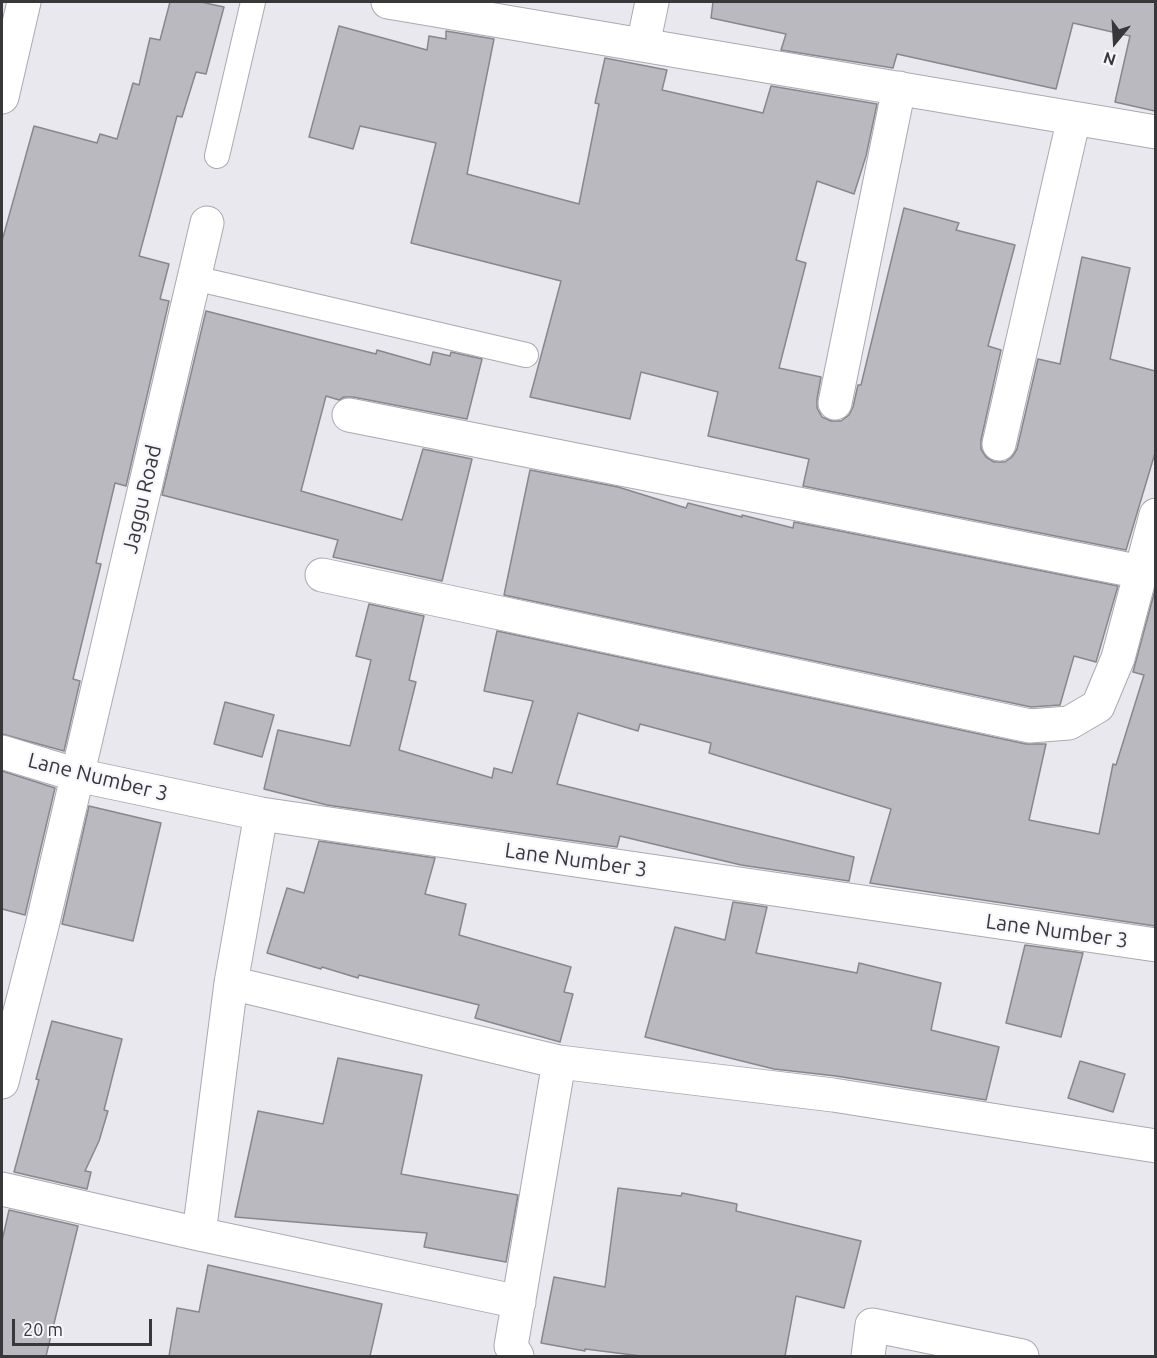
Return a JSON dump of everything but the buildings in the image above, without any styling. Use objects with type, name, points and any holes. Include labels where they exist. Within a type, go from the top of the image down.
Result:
[{"type":"street","points":[[2,97],[24,2]]},
{"type":"street","points":[[392,2],[1155,132]]},
{"type":"street","points":[[644,45],[652,2]]},
{"type":"street","points":[[835,403],[899,88]]},
{"type":"street","points":[[999,444],[1074,118]]},
{"type":"street","name":"Jaggu Road","points":[[2,1082],[42,926],[207,223]]},
{"type":"street","points":[[350,415],[1141,572]]},
{"type":"street","points":[[322,575],[1030,726],[1069,723],[1098,706],[1118,658],[1155,515]]},
{"type":"street","name":"Lane Number 3","points":[[2,752],[77,775],[261,814],[1155,945]]},
{"type":"street","points":[[199,1234],[231,983],[261,814]]},
{"type":"street","points":[[231,983],[559,1062],[833,1095],[1155,1146]]},
{"type":"street","points":[[517,1356],[511,1346],[559,1062]]},
{"type":"street","points":[[2,1189],[199,1234],[519,1302]]},
{"type":"street","points":[[868,1356],[872,1325],[1022,1356]]},
{"type":"lane","points":[[217,156],[253,2]]},
{"type":"lane","points":[[194,278],[526,355]]}]
